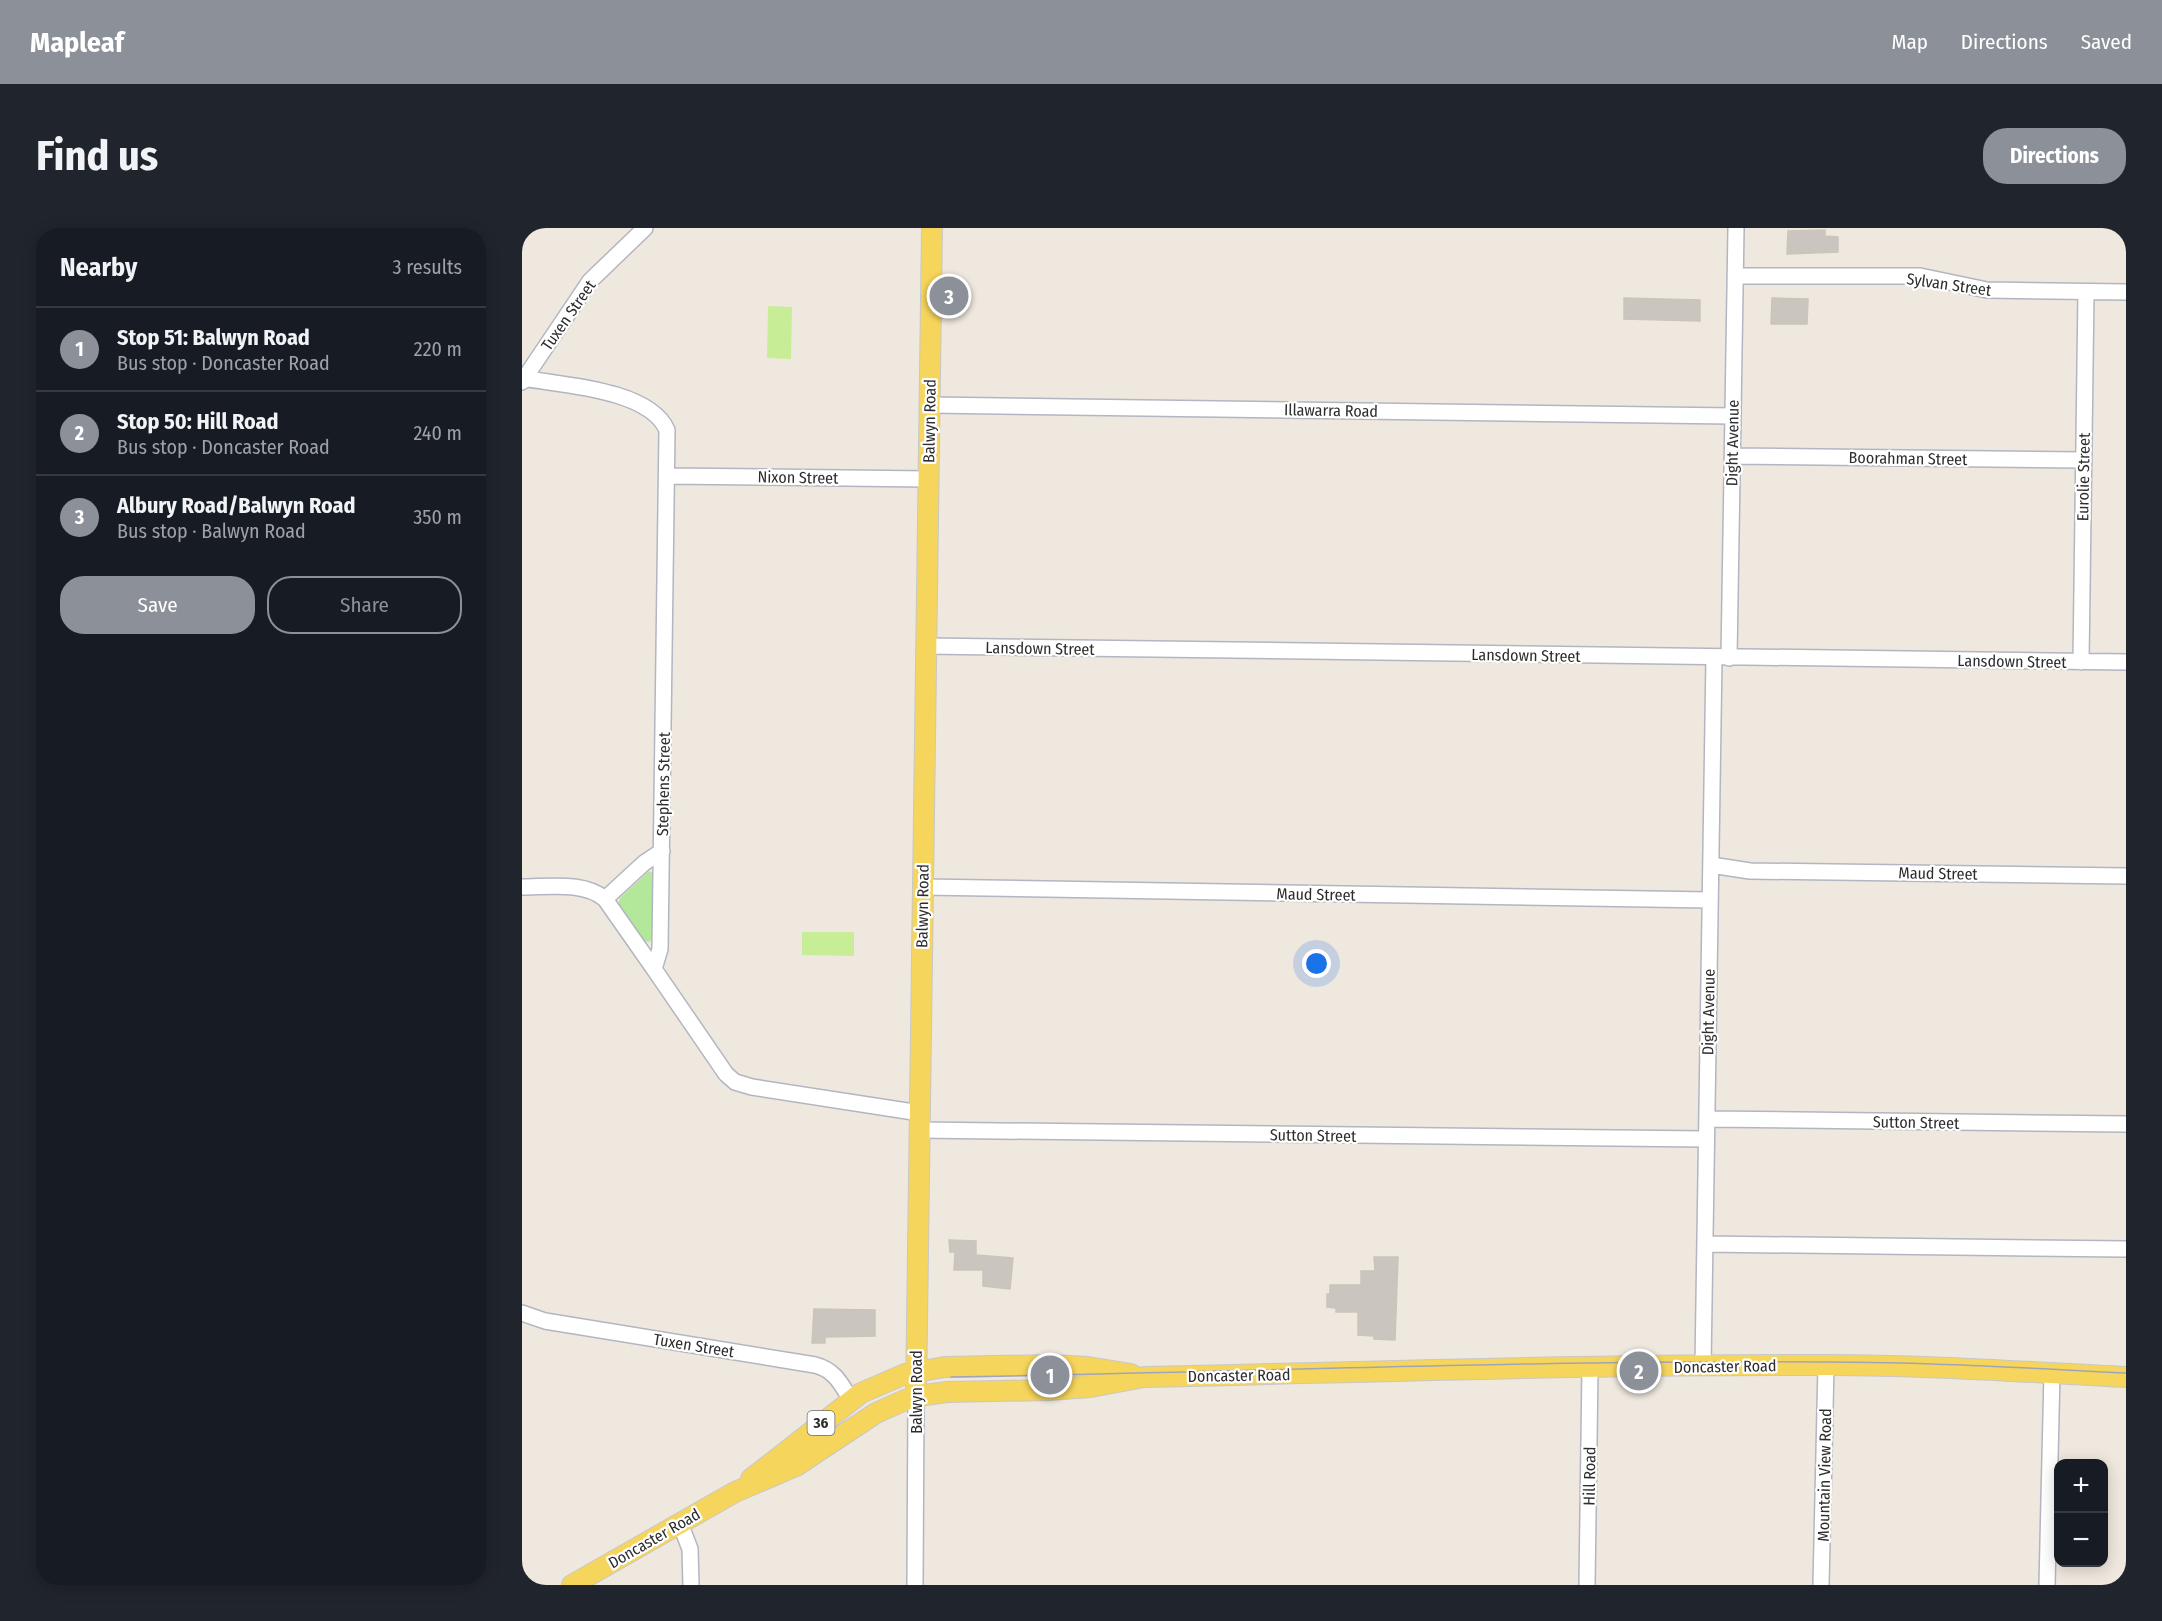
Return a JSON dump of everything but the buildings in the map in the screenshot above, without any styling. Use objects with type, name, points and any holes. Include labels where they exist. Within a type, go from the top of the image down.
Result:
[{"type":"main road","name":"Balwyn Road","points":[[916,1397],[932,228]]},
{"type":"main road","name":"Doncaster Road","points":[[735,1492],[851,1400],[885,1381],[916,1371],[1051,1365],[1088,1367],[1144,1377]]},
{"type":"main road","name":"Doncaster Road","points":[[572,1585],[735,1492],[787,1471],[876,1413],[916,1397],[947,1392],[1070,1389],[1144,1377],[1703,1366],[1939,1367],[2126,1377]]},
{"type":"street","name":"Tuxen Street","points":[[523,380],[590,281],[645,228]]},
{"type":"street","name":"Dight Avenue","points":[[1703,1366],[1710,900],[1733,456],[1736,228]]},
{"type":"street","name":"Sylvan Street","points":[[1735,276],[1920,276],[1987,291],[2126,292]]},
{"type":"street","name":"Eurolie Street","points":[[2081,662],[2086,292]]},
{"type":"street","name":"Stephens Street","points":[[523,380],[621,396],[635,402],[660,420],[667,430],[660,949],[654,969]]},
{"type":"street","name":"Illawarra Road","points":[[929,405],[1732,416]]},
{"type":"street","name":"Boorahman Street","points":[[1733,456],[2083,460]]},
{"type":"street","name":"Nixon Street","points":[[667,476],[928,479]]},
{"type":"street","name":"Lansdown Street","points":[[926,646],[2126,662]]},
{"type":"street","points":[[605,899],[644,863],[662,851]]},
{"type":"street","name":"Maud Street","points":[[1711,871],[2126,876]]},
{"type":"street","points":[[522,887],[582,888],[591,890],[605,899],[726,1074],[735,1082],[920,1121]]},
{"type":"street","name":"Maud Street","points":[[922,887],[1710,900]]},
{"type":"street","name":"Sutton Street","points":[[1707,1119],[2126,1124]]},
{"type":"street","name":"Sutton Street","points":[[920,1121],[1706,1139]]},
{"type":"street","points":[[1705,1244],[2126,1249]]},
{"type":"street","name":"Tuxen Street","points":[[522,1313],[545,1321],[815,1365],[829,1370],[851,1400]]},
{"type":"street","name":"Mountain View Road","points":[[1821,1585],[1826,1365]]},
{"type":"street","name":"Hill Road","points":[[1587,1585],[1590,1368]]},
{"type":"street","points":[[2047,1585],[2052,1373]]},
{"type":"street","name":"Balwyn Road","points":[[915,1585],[916,1397]]},
{"type":"street","points":[[680,1523],[690,1549],[691,1585]]},
{"type":"green space","points":[[768,306],[792,307],[791,359],[767,358]]},
{"type":"green space","points":[[649,871],[654,874],[653,939],[649,942],[644,941],[618,904],[620,898]]},
{"type":"green space","points":[[802,932],[854,932],[854,956],[802,955]]},
{"type":"tram line","points":[[951,1377],[1716,1362],[1900,1363],[2126,1373]]},
{"type":"place","name":"Albury Road/Balwyn Road","points":[[949,296]]},
{"type":"place","name":"Stop 50: Hill Road","points":[[1639,1371]]},
{"type":"place","name":"Stop 51: Balwyn Road","points":[[1050,1375]]}]
